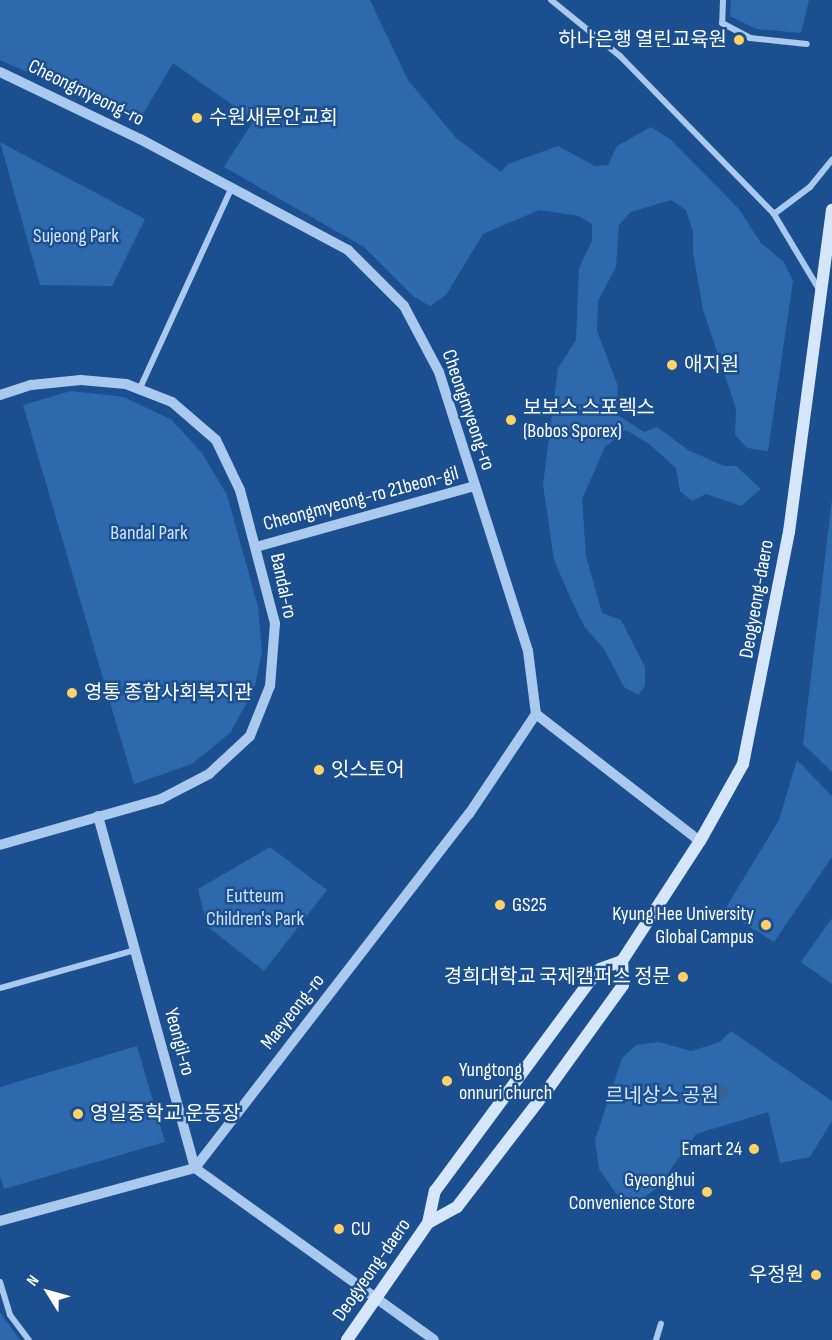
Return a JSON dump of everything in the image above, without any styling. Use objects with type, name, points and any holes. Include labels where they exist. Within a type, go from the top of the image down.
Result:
[{"type":"main road","name":"Deogyeong-daero","points":[[428,1223],[457,1207],[548,1089],[623,985],[622,961],[700,841],[743,764],[756,713],[789,532],[832,210]]},
{"type":"main road","name":"Deogyeong-daero","points":[[347,1340],[428,1223],[435,1191],[600,969],[622,961]]},
{"type":"street","points":[[551,0],[620,56],[774,214],[820,291]]},
{"type":"street","points":[[723,0],[722,23],[750,38],[807,44]]},
{"type":"street","name":"Cheongmyeong-ro","points":[[0,72],[232,187],[348,250],[404,306],[439,372],[528,651],[536,714]]},
{"type":"street","points":[[774,214],[810,187],[832,160]]},
{"type":"street","points":[[140,388],[232,187]]},
{"type":"street","name":"Bandal-ro","points":[[0,394],[31,385],[81,380],[140,388],[172,402],[216,440],[240,490],[275,623],[270,686],[250,736],[209,774],[161,799],[0,845]]},
{"type":"street","name":"Cheongmyeong-ro 21beon-gil","points":[[256,547],[475,486]]},
{"type":"street","points":[[536,714],[700,841]]},
{"type":"street","name":"Maeyeong-ro","points":[[195,1168],[469,814],[536,714]]},
{"type":"street","name":"Yeongil-ro","points":[[98,816],[195,1168]]},
{"type":"street","points":[[0,988],[135,950]]},
{"type":"street","points":[[0,1221],[195,1168],[434,1340]]},
{"type":"street","points":[[0,1282],[10,1315],[29,1340]]},
{"type":"street","points":[[656,1340],[661,1324]]},
{"type":"green space","points":[[0,0],[370,0],[408,80],[456,138],[501,172],[508,164],[558,146],[595,166],[608,165],[617,146],[651,127],[670,139],[739,209],[761,243],[784,262],[793,281],[768,451],[747,448],[735,435],[736,409],[703,310],[693,253],[693,232],[686,210],[671,200],[631,212],[619,225],[616,267],[598,301],[597,331],[618,386],[616,414],[644,432],[657,427],[688,450],[724,466],[736,466],[761,489],[741,506],[706,494],[692,501],[680,491],[676,468],[648,443],[626,430],[605,447],[582,499],[586,556],[602,613],[621,620],[645,667],[645,686],[638,695],[624,687],[604,649],[584,626],[570,597],[554,560],[543,485],[558,368],[576,340],[579,268],[592,241],[592,224],[579,216],[539,210],[483,234],[446,295],[430,306],[414,297],[364,247],[224,167],[254,120],[173,63],[139,121],[0,60]]},
{"type":"green space","points":[[731,0],[809,0],[801,33],[756,29],[730,16]]},
{"type":"green space","name":"Sujeong Park","points":[[0,142],[145,219],[112,286],[40,285]]},
{"type":"green space","name":"Bandal Park","points":[[71,391],[124,397],[172,420],[202,453],[227,495],[258,607],[262,652],[254,690],[230,733],[192,764],[134,784],[23,405]]},
{"type":"green space","points":[[832,499],[832,772],[803,744]]},
{"type":"green space","points":[[797,760],[832,796],[832,857],[774,942],[724,911],[779,820]]},
{"type":"green space","name":"Eutteum Children's Park","points":[[270,847],[327,890],[264,971],[207,926],[198,889]]},
{"type":"green space","points":[[832,918],[832,984],[801,962]]},
{"type":"green space","name":"르네상스 공원","points":[[731,1031],[832,1101],[832,1121],[810,1157],[780,1163],[768,1112],[696,1134],[658,1187],[641,1200],[618,1196],[599,1169],[595,1140],[622,1058],[636,1045],[659,1042],[691,1051],[720,1042]]},
{"type":"green space","name":"영일중학교 운동장","points":[[137,1046],[165,1142],[4,1189],[0,1177],[0,1087]]},
{"type":"green space","points":[[0,1312],[20,1340],[0,1340]]},
{"type":"shaded area","points":[[718,1085],[724,1085],[728,1092],[724,1099],[718,1099],[714,1095],[714,1089]]},
{"type":"place","name":"하나은행 열린교육원","points":[[739,40]]},
{"type":"place","name":"수원새문안교회","points":[[197,118]]},
{"type":"place","name":"애지원","points":[[672,365]]},
{"type":"place","name":"보보스 스포렉스 (Bobos Sporex)","points":[[511,420]]},
{"type":"place","name":"영통 종합사회복지관","points":[[72,693]]},
{"type":"place","name":"잇스토어","points":[[319,770]]},
{"type":"place","name":"GS25","points":[[500,905]]},
{"type":"place","name":"Kyung Hee University Global Campus","points":[[766,925]]},
{"type":"place","name":"경희대학교 국제캠퍼스 정문","points":[[683,977]]},
{"type":"place","name":"Yungtong onnuri church","points":[[447,1081]]},
{"type":"place","name":"영일중학교 운동장","points":[[78,1114]]},
{"type":"place","name":"Emart 24","points":[[754,1149]]},
{"type":"place","name":"Gyeonghui Convenience Store","points":[[707,1192]]},
{"type":"place","name":"CU","points":[[339,1229]]},
{"type":"place","name":"우정원","points":[[816,1275]]}]
